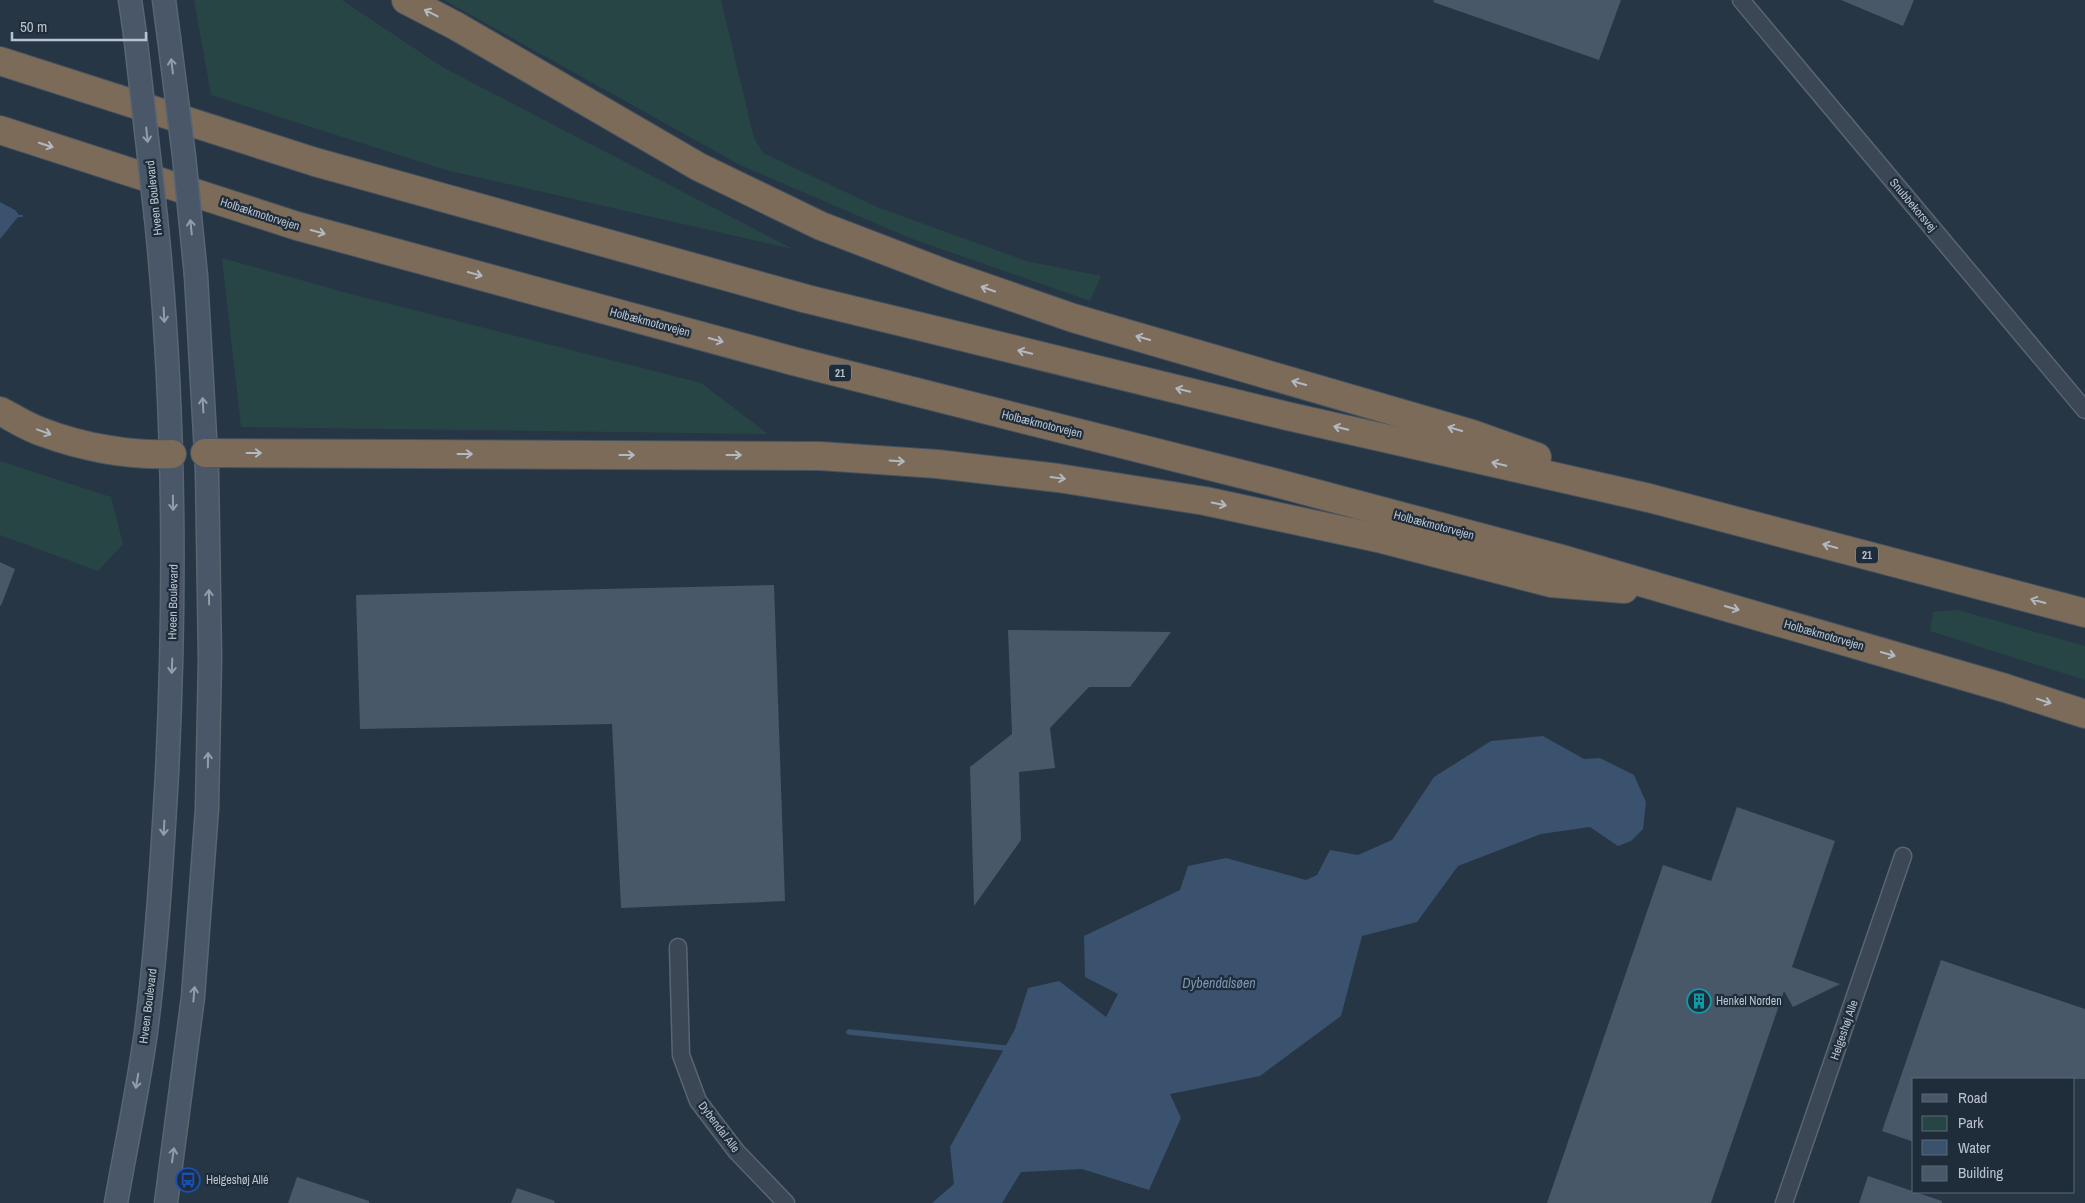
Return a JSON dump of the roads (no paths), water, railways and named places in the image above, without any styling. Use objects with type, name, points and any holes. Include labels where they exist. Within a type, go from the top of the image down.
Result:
[{"type":"highway","points":[[406,0],[456,26],[698,167],[821,226],[949,275],[1073,318],[1472,434],[1649,498]]},
{"type":"highway","name":"21","points":[[0,61],[315,162],[807,299],[1287,416],[1649,498],[2085,613]]},
{"type":"highway","name":"Holbækmotorvejen","points":[[0,130],[307,229],[793,361],[1265,480],[1558,558],[2005,688],[2085,714]]},
{"type":"highway","points":[[0,411],[41,432],[88,446],[155,455],[172,454]]},
{"type":"highway","points":[[205,453],[820,456],[937,464],[1058,478],[1205,501],[1378,538],[1551,583],[1686,594]]},
{"type":"street","name":"Hveen Boulevard","points":[[116,1203],[145,1033],[162,866],[172,662],[172,454],[161,266],[130,0]]},
{"type":"street","points":[[164,0],[184,156],[196,276],[207,471],[210,658],[204,855],[193,997],[166,1203]]},
{"type":"street","name":"Snubbekorsvej","points":[[1741,0],[2085,410]]},
{"type":"street","points":[[172,454],[205,453]]},
{"type":"street","name":"Helgeshøj Alle","points":[[1784,1203],[1903,856]]},
{"type":"street","name":"Dybendal Alle","points":[[678,947],[681,1055],[698,1101],[736,1151],[786,1203]]},
{"type":"water","points":[[0,202],[15,210],[19,215],[23,215],[23,217],[18,217],[0,239]]},
{"type":"water","name":"Dybendalsøen","points":[[1543,736],[1584,759],[1600,758],[1634,775],[1646,802],[1643,829],[1631,841],[1618,846],[1590,827],[1541,834],[1458,866],[1417,922],[1362,936],[1341,1016],[1260,1076],[1170,1094],[1181,1118],[1149,1190],[1082,1169],[1021,1172],[1002,1203],[932,1203],[954,1184],[950,1147],[1015,1029],[1028,988],[1059,981],[1106,1017],[1118,994],[1085,977],[1084,936],[1180,890],[1188,866],[1226,858],[1306,880],[1317,875],[1330,850],[1358,855],[1392,840],[1434,777],[1491,741]]},
{"type":"waterway","points":[[849,1032],[1005,1048]]},
{"type":"place","name":"Henkel Norden","points":[[1699,1001]]},
{"type":"place","name":"Helgeshøj Allé","points":[[188,1180]]}]
